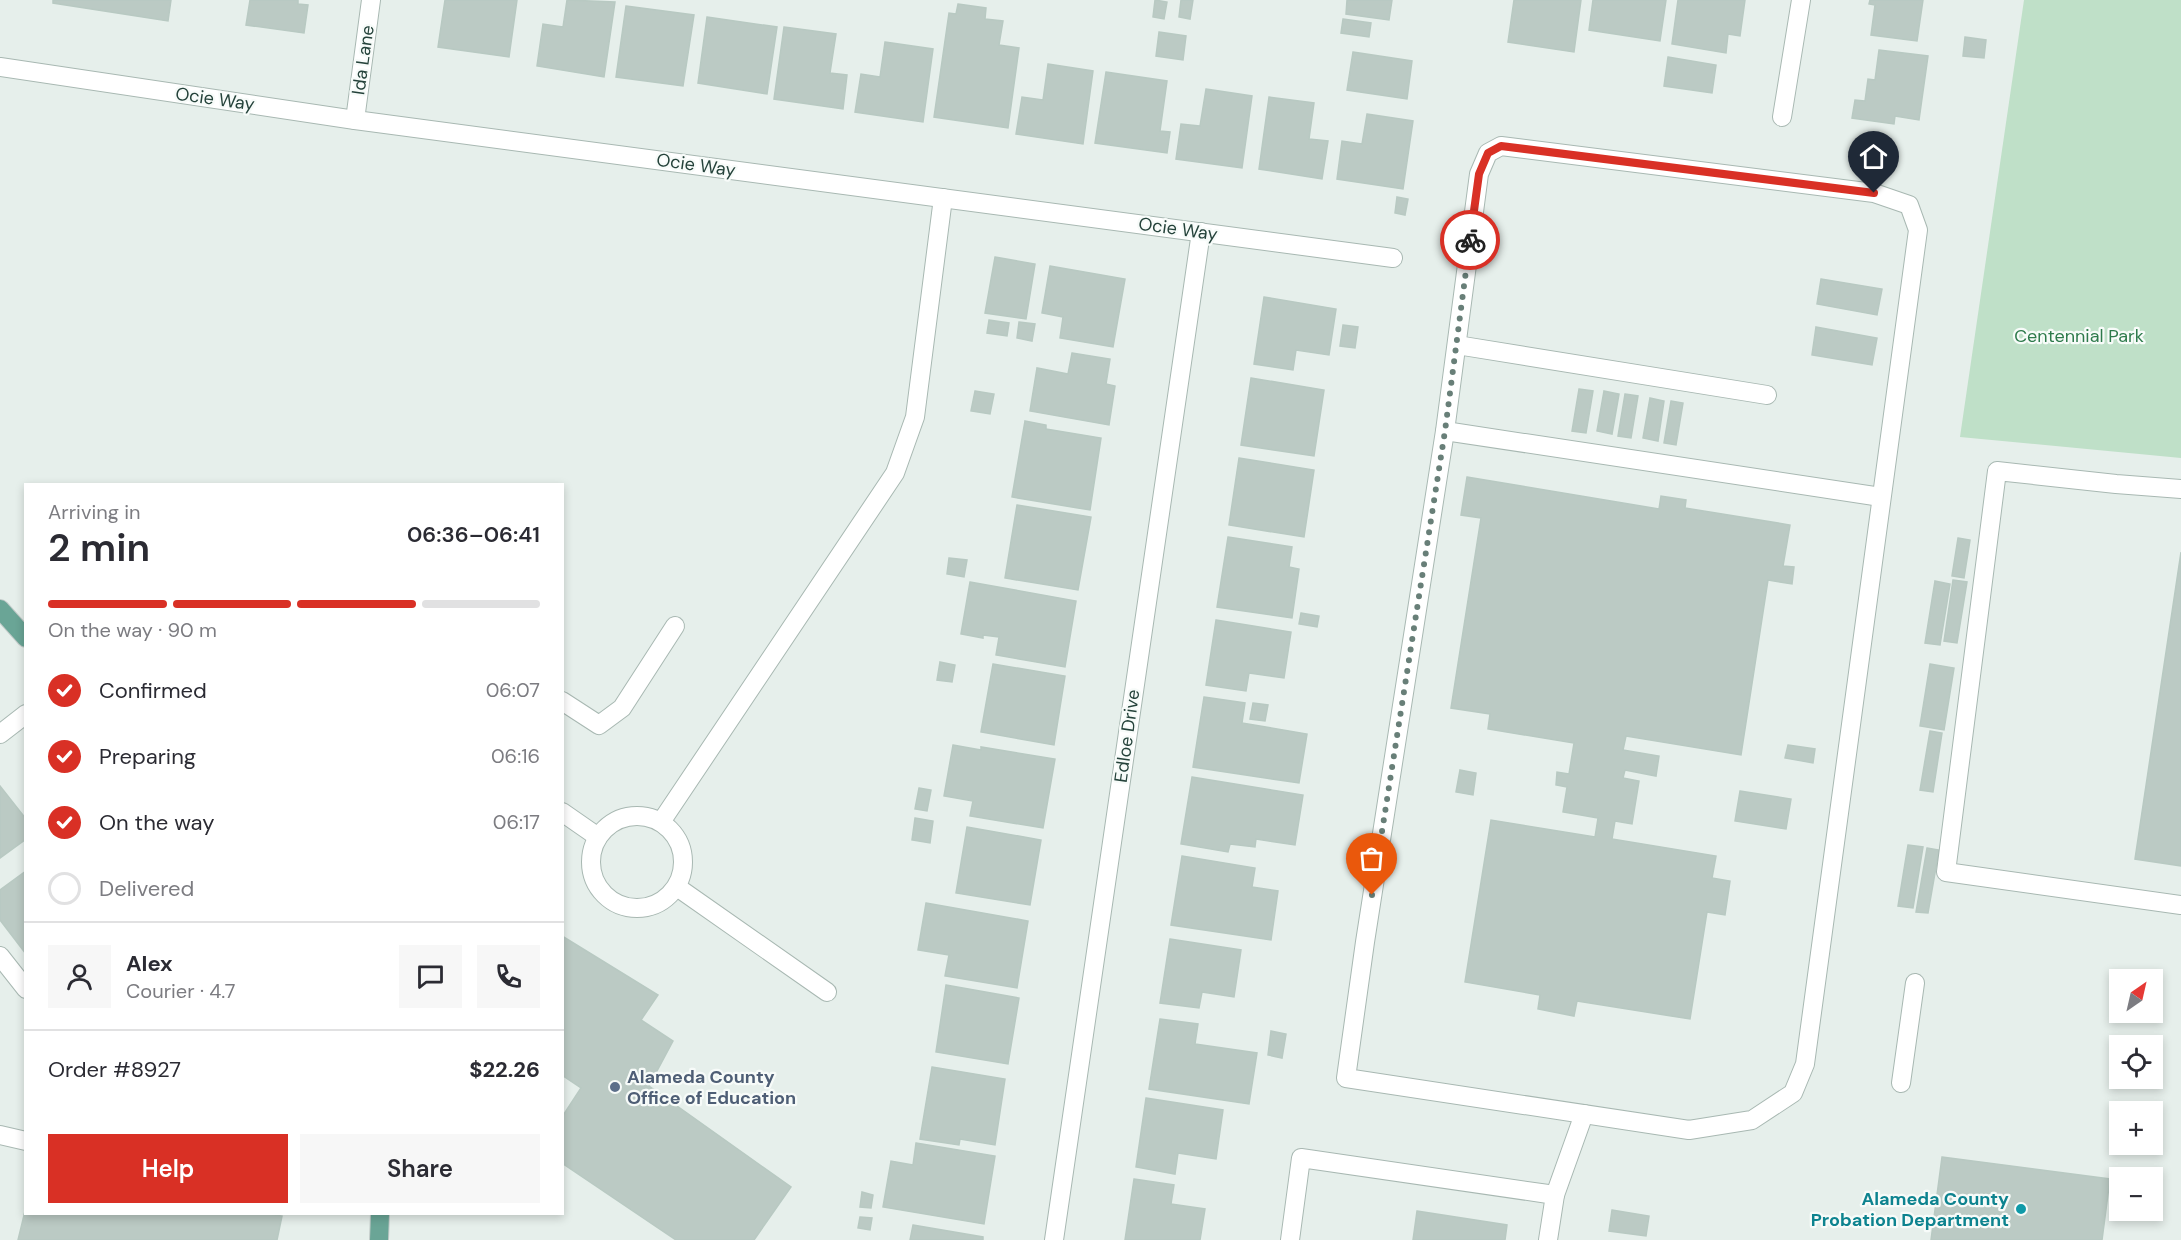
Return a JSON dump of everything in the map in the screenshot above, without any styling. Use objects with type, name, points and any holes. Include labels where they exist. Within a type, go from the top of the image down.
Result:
[{"type":"main road","points":[[0,609],[24,636]]},
{"type":"main road","points":[[379,1240],[380,1215]]},
{"type":"street","name":"Ida Lane","points":[[355,120],[371,0]]},
{"type":"street","points":[[1782,117],[1801,0]]},
{"type":"street","name":"Ocie Way","points":[[0,67],[355,120],[1393,258]]},
{"type":"street","points":[[1501,146],[1874,193],[1909,205],[1918,230],[1805,1064],[1793,1093],[1752,1120],[1689,1130],[1346,1078],[1457,345],[1479,174],[1488,153],[1501,146]]},
{"type":"street","points":[[661,822],[895,473],[915,417],[943,198]]},
{"type":"street","name":"Edloe Drive","points":[[1054,1240],[1201,232]]},
{"type":"street","points":[[1457,345],[1767,394]]},
{"type":"street","points":[[1445,431],[1881,497]]},
{"type":"street","points":[[2181,489],[1997,471],[1946,872],[2181,905]]},
{"type":"street","points":[[564,702],[600,725],[622,708],[675,626]]},
{"type":"street","points":[[0,734],[24,716]]},
{"type":"street","points":[[564,813],[598,837]]},
{"type":"street","points":[[644,816],[661,822],[675,834],[682,851],[683,870],[676,887],[662,901],[642,908],[622,906],[604,895],[593,877],[591,856],[598,837],[610,824],[626,817],[644,816]]},
{"type":"street","points":[[676,887],[827,992]]},
{"type":"street","points":[[0,956],[24,987]]},
{"type":"street","points":[[1901,1083],[1915,983]]},
{"type":"street","points":[[1548,1240],[1555,1195],[1584,1114]]},
{"type":"street","points":[[0,1136],[24,1141]]},
{"type":"street","points":[[1290,1240],[1301,1158],[1555,1195]]},
{"type":"green space","name":"Centennial Park","points":[[2024,0],[2181,0],[2181,458],[1960,437]]},
{"type":"building","points":[[53,0],[171,0],[168,21],[53,3]]},
{"type":"building","points":[[250,0],[298,0],[298,4],[308,5],[304,33],[246,25]]},
{"type":"building","points":[[445,0],[517,0],[509,57],[438,47]]},
{"type":"building","points":[[567,0],[615,2],[604,77],[537,66],[543,24],[563,27]]},
{"type":"building","points":[[1155,0],[1167,2],[1164,19],[1153,17]]},
{"type":"building","points":[[1181,0],[1193,0],[1190,19],[1179,17]]},
{"type":"building","points":[[1347,0],[1392,0],[1389,20],[1346,14]]},
{"type":"building","points":[[1514,0],[1581,0],[1574,52],[1508,42]]},
{"type":"building","points":[[1593,0],[1666,0],[1660,41],[1589,30]]},
{"type":"building","points":[[1678,0],[1745,0],[1740,36],[1728,34],[1726,53],[1672,44]]},
{"type":"building","points":[[1870,0],[1923,0],[1917,41],[1871,35],[1875,5],[1869,4]]},
{"type":"building","points":[[958,4],[986,8],[985,19],[1003,21],[999,45],[1019,48],[1008,128],[934,117],[949,13],[956,14]]},
{"type":"building","points":[[626,6],[694,15],[683,86],[616,77]]},
{"type":"building","points":[[707,17],[777,27],[767,94],[698,83]]},
{"type":"building","points":[[1343,19],[1371,23],[1369,37],[1341,33]]},
{"type":"building","points":[[784,27],[836,34],[830,73],[847,75],[843,109],[774,99]]},
{"type":"building","points":[[1159,32],[1186,36],[1183,60],[1156,56]]},
{"type":"building","points":[[1965,37],[1986,40],[1984,58],[1963,56]]},
{"type":"building","points":[[885,42],[933,49],[923,122],[855,112],[861,74],[880,77]]},
{"type":"building","points":[[1879,50],[1928,56],[1919,120],[1895,116],[1894,124],[1852,118],[1855,100],[1865,101],[1868,79],[1875,80]]},
{"type":"building","points":[[1353,52],[1412,61],[1407,99],[1347,90]]},
{"type":"building","points":[[1668,57],[1716,65],[1712,93],[1664,86]]},
{"type":"building","points":[[1048,64],[1093,71],[1083,144],[1016,134],[1022,97],[1043,100]]},
{"type":"building","points":[[1106,72],[1167,81],[1160,131],[1170,132],[1167,153],[1095,143]]},
{"type":"building","points":[[1206,89],[1252,96],[1242,168],[1176,159],[1181,124],[1200,126]]},
{"type":"building","points":[[1269,97],[1314,103],[1309,139],[1328,141],[1322,179],[1259,169]]},
{"type":"building","points":[[1367,114],[1413,121],[1403,189],[1337,179],[1342,141],[1362,144]]},
{"type":"building","points":[[1397,197],[1408,199],[1405,215],[1395,213]]},
{"type":"building","points":[[995,257],[1035,264],[1026,319],[985,313]]},
{"type":"building","points":[[1050,266],[1125,279],[1113,347],[1060,338],[1063,317],[1042,313]]},
{"type":"building","points":[[1821,279],[1882,289],[1877,315],[1817,304]]},
{"type":"building","points":[[1264,297],[1336,309],[1329,355],[1296,350],[1293,370],[1254,364]]},
{"type":"building","points":[[989,320],[1009,323],[1007,336],[987,333]]},
{"type":"building","points":[[1019,322],[1035,324],[1032,341],[1017,338]]},
{"type":"building","points":[[1343,325],[1358,327],[1355,348],[1340,346]]},
{"type":"building","points":[[1816,327],[1877,338],[1872,365],[1812,355]]},
{"type":"building","points":[[1072,353],[1110,359],[1106,384],[1115,386],[1109,425],[1030,411],[1037,368],[1068,374]]},
{"type":"building","points":[[1251,378],[1324,390],[1314,456],[1241,445]]},
{"type":"building","points":[[1579,389],[1593,391],[1586,433],[1572,431]]},
{"type":"building","points":[[975,391],[994,394],[990,414],[971,411]]},
{"type":"building","points":[[1604,391],[1619,394],[1612,434],[1597,431]]},
{"type":"building","points":[[1625,394],[1638,396],[1631,438],[1618,436]]},
{"type":"building","points":[[1650,398],[1664,401],[1658,441],[1643,438]]},
{"type":"building","points":[[1671,401],[1683,403],[1676,445],[1664,443]]},
{"type":"building","points":[[1025,421],[1046,425],[1046,429],[1101,438],[1090,510],[1012,497]]},
{"type":"building","points":[[1239,458],[1314,470],[1304,537],[1229,525]]},
{"type":"building","points":[[1467,477],[1659,509],[1661,496],[1686,500],[1685,508],[1790,525],[1783,566],[1794,567],[1792,584],[1768,580],[1741,755],[1626,736],[1623,750],[1659,756],[1656,776],[1625,770],[1623,778],[1639,781],[1632,824],[1615,821],[1612,839],[1716,856],[1712,878],[1730,881],[1725,915],[1707,912],[1690,1019],[1577,1001],[1574,1016],[1538,1009],[1540,995],[1465,982],[1491,820],[1595,837],[1598,818],[1563,812],[1567,787],[1556,785],[1557,772],[1569,774],[1574,743],[1488,729],[1490,714],[1451,708],[1481,518],[1461,515]]},
{"type":"building","points":[[1017,505],[1091,517],[1078,590],[1005,578]]},
{"type":"building","points":[[1228,537],[1292,547],[1289,567],[1299,569],[1292,618],[1217,607]]},
{"type":"building","points":[[1958,538],[1970,540],[1964,578],[1952,576]]},
{"type":"building","points":[[2181,552],[2181,866],[2135,859]]},
{"type":"building","points":[[949,558],[967,560],[964,577],[947,574]]},
{"type":"building","points":[[1953,580],[1967,582],[1957,643],[1944,641]]},
{"type":"building","points":[[1935,581],[1950,584],[1940,645],[1925,643]]},
{"type":"building","points":[[970,582],[1076,601],[1065,667],[996,655],[999,637],[983,635],[983,638],[961,634]]},
{"type":"building","points":[[1301,613],[1319,616],[1317,627],[1299,624]]},
{"type":"building","points":[[1216,620],[1291,632],[1284,678],[1249,673],[1246,691],[1206,685]]},
{"type":"building","points":[[940,662],[955,665],[952,682],[937,680]]},
{"type":"building","points":[[993,664],[1065,676],[1054,745],[981,732]]},
{"type":"building","points":[[1930,664],[1954,668],[1944,730],[1920,726]]},
{"type":"building","points":[[1204,697],[1245,703],[1242,723],[1307,734],[1299,783],[1193,767]]},
{"type":"building","points":[[1253,703],[1268,705],[1265,721],[1250,719]]},
{"type":"building","points":[[1930,731],[1942,733],[1933,792],[1920,790]]},
{"type":"building","points":[[953,745],[981,750],[981,747],[1055,759],[1043,828],[970,816],[973,801],[944,796]]},
{"type":"building","points":[[1788,745],[1815,749],[1813,763],[1785,758]]},
{"type":"building","points":[[1460,770],[1476,773],[1473,795],[1456,792]]},
{"type":"building","points":[[1192,777],[1303,795],[1295,845],[1256,839],[1255,847],[1230,844],[1228,852],[1181,844]]},
{"type":"building","points":[[0,786],[24,816],[24,840],[0,858]]},
{"type":"building","points":[[919,788],[931,790],[927,811],[915,809]]},
{"type":"building","points":[[1740,791],[1791,799],[1786,829],[1735,821]]},
{"type":"building","points":[[915,818],[933,821],[930,843],[912,840]]},
{"type":"building","points":[[967,827],[1041,840],[1030,905],[956,893]]},
{"type":"building","points":[[1908,845],[1923,847],[1913,908],[1898,906]]},
{"type":"building","points":[[1927,848],[1939,850],[1928,913],[1916,912]]},
{"type":"building","points":[[1182,856],[1255,868],[1252,887],[1278,891],[1271,940],[1171,925]]},
{"type":"building","points":[[24,872],[24,951],[0,920],[0,890]]},
{"type":"building","points":[[926,903],[1028,921],[1017,988],[945,976],[949,955],[918,950]]},
{"type":"building","name":"Alameda County Office of Education","points":[[564,937],[658,995],[641,1020],[673,1041],[649,1086],[791,1187],[754,1240],[676,1240],[564,1164],[564,1114],[581,1088],[564,1076]]},
{"type":"building","points":[[1170,939],[1241,950],[1234,997],[1202,992],[1199,1008],[1160,1003]]},
{"type":"building","points":[[946,985],[1019,998],[1008,1064],[936,1052]]},
{"type":"building","points":[[1160,1019],[1198,1024],[1195,1044],[1257,1053],[1249,1104],[1149,1089]]},
{"type":"building","points":[[1271,1031],[1286,1034],[1282,1058],[1268,1055]]},
{"type":"building","points":[[932,1067],[1005,1079],[995,1145],[960,1139],[959,1145],[920,1139]]},
{"type":"building","points":[[1146,1098],[1223,1110],[1216,1159],[1178,1153],[1175,1174],[1136,1167]]},
{"type":"building","points":[[916,1143],[995,1156],[984,1224],[883,1207],[891,1161],[913,1165]]},
{"type":"building","name":"Alameda County Probation Department","points":[[1942,1157],[2109,1179],[2102,1240],[1931,1240]]},
{"type":"building","points":[[1134,1179],[1174,1185],[1171,1204],[1205,1209],[1200,1240],[1125,1240]]},
{"type":"building","points":[[862,1192],[873,1195],[871,1208],[860,1207]]},
{"type":"building","points":[[1612,1210],[1649,1216],[1646,1236],[1609,1231]]},
{"type":"building","points":[[1417,1211],[1507,1225],[1505,1240],[1413,1240]]},
{"type":"building","points":[[24,1215],[282,1216],[277,1240],[18,1240]]},
{"type":"building","points":[[860,1217],[872,1218],[870,1230],[858,1228]]},
{"type":"building","points":[[913,1225],[983,1237],[983,1240],[910,1240]]},
{"type":"way so far","points":[[1372,895],[1445,431],[1470,240]]},
{"type":"place","name":"Alameda County Office of Education","points":[[615,1087]]},
{"type":"place","name":"Alameda County Probation Department","points":[[2021,1209]]},
{"type":"route","points":[[1470,240],[1479,174],[1488,153],[1501,146],[1874,193]]}]
